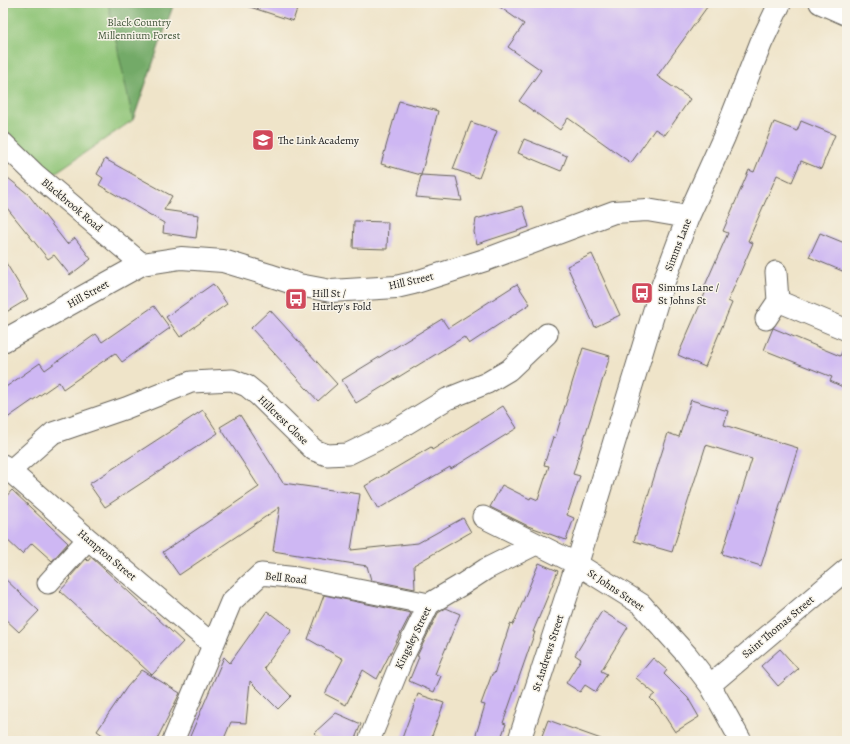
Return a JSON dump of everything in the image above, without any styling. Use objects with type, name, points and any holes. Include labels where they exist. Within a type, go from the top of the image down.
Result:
[{"type":"street","name":"Simms Lane","points":[[577,564],[660,292],[688,217],[724,137],[761,43],[780,3]]},
{"type":"street","points":[[820,3],[847,15]]},
{"type":"street","name":"Blackbrook Road","points":[[3,143],[35,174],[142,264]]},
{"type":"street","name":"Hill Street","points":[[3,341],[142,264],[181,258],[223,261],[299,285],[331,290],[396,287],[485,260],[614,212],[647,210],[688,217]]},
{"type":"street","points":[[766,319],[778,301],[776,272]]},
{"type":"street","points":[[778,301],[847,330]]},
{"type":"street","name":"Hillcrest Close","points":[[6,468],[53,433],[126,408],[190,382],[232,380],[247,386],[258,395],[314,450],[327,455],[348,454],[391,433],[447,399],[486,383],[509,370],[547,334]]},
{"type":"street","name":"Hampton Street","points":[[6,468],[88,540],[212,644]]},
{"type":"street","name":"St Johns Street","points":[[483,517],[577,564],[641,604],[687,655],[710,685],[741,741]]},
{"type":"street","points":[[48,583],[88,540]]},
{"type":"street","name":"Kingsley Street","points":[[369,741],[403,657],[429,604],[486,569],[536,544]]},
{"type":"street","name":"St Andrews Street","points":[[519,741],[577,564]]},
{"type":"street","name":"Saint Thomas Street","points":[[710,685],[847,569]]},
{"type":"street","name":"Bell Road","points":[[173,741],[212,644],[231,602],[261,574],[304,579],[429,604]]},
{"type":"green space","points":[[3,3],[174,3],[133,120],[52,175],[3,128]]},
{"type":"green space","name":"Black Country Millennium Forest","points":[[108,3],[174,3],[133,120],[111,18]]},
{"type":"building","points":[[248,3],[299,3],[293,21],[247,6]]},
{"type":"building","points":[[494,3],[710,3],[657,76],[690,99],[665,135],[655,129],[631,163],[568,118],[560,130],[519,101],[541,70],[508,47],[524,24]]},
{"type":"building","points":[[399,101],[438,111],[421,175],[381,164]]},
{"type":"building","points":[[801,121],[835,135],[821,169],[801,161],[792,182],[777,175],[748,241],[753,243],[728,301],[732,303],[705,367],[678,355],[706,291],[703,290],[728,233],[723,231],[749,170],[754,172],[774,122],[797,131]]},
{"type":"building","points":[[471,122],[497,131],[479,178],[453,169]]},
{"type":"building","points":[[524,139],[567,156],[561,171],[518,153]]},
{"type":"building","points":[[105,159],[172,196],[164,210],[199,215],[196,238],[163,233],[164,223],[99,185],[103,178],[97,174]]},
{"type":"building","points":[[3,174],[28,194],[67,244],[75,238],[91,259],[70,275],[54,255],[48,259],[3,203]]},
{"type":"building","points":[[421,175],[456,177],[462,201],[416,197]]},
{"type":"building","points":[[523,206],[529,227],[477,244],[474,232],[476,219]]},
{"type":"building","points":[[354,221],[388,222],[387,249],[353,248]]},
{"type":"building","points":[[820,233],[847,244],[847,273],[809,257]]},
{"type":"building","points":[[592,254],[620,315],[595,327],[567,266]]},
{"type":"building","points":[[3,258],[28,299],[3,314]]},
{"type":"building","points":[[213,284],[227,304],[180,337],[166,317]]},
{"type":"building","points":[[517,284],[530,304],[469,344],[464,337],[356,403],[342,380],[442,319],[448,328]]},
{"type":"building","points":[[154,306],[170,328],[122,362],[115,353],[63,389],[59,382],[3,421],[3,389],[40,363],[45,370],[96,334],[102,342]]},
{"type":"building","points":[[270,310],[337,384],[318,401],[251,328]]},
{"type":"building","points":[[773,328],[840,356],[847,342],[847,389],[830,381],[832,377],[764,350]]},
{"type":"building","points":[[583,348],[610,356],[573,474],[580,476],[567,515],[574,518],[566,540],[528,526],[490,507],[502,485],[530,499],[531,497],[538,500],[549,466],[544,465],[553,437],[555,438]]},
{"type":"building","points":[[691,400],[728,411],[724,425],[798,448],[761,566],[722,554],[752,459],[706,445],[672,552],[634,541],[668,433],[679,437]]},
{"type":"building","points":[[503,406],[517,428],[451,469],[450,467],[378,509],[365,486],[431,447],[432,450]]},
{"type":"building","points":[[203,410],[218,433],[105,507],[89,484]]},
{"type":"building","points":[[240,415],[283,483],[360,494],[351,550],[418,543],[463,518],[471,532],[414,565],[415,589],[371,580],[367,566],[273,551],[280,507],[179,575],[163,552],[259,487],[220,427]]},
{"type":"building","points":[[12,490],[68,543],[52,561],[32,543],[22,554],[3,536],[3,500]]},
{"type":"building","points":[[91,557],[183,642],[152,675],[60,591],[86,559],[88,561]]},
{"type":"building","points":[[539,563],[558,571],[533,632],[535,632],[503,723],[506,724],[500,741],[474,741],[485,705],[481,704],[492,674],[494,674],[510,624],[513,625]]},
{"type":"building","points":[[3,577],[39,611],[19,632],[3,617]]},
{"type":"building","points":[[324,595],[411,613],[377,679],[363,670],[346,705],[325,694],[343,659],[308,639]]},
{"type":"building","points":[[446,608],[460,614],[435,674],[441,676],[434,692],[409,681],[419,657],[417,656],[438,613]]},
{"type":"building","points":[[267,611],[292,630],[264,668],[291,696],[278,709],[250,681],[246,723],[231,722],[223,741],[188,741],[224,657],[230,663]]},
{"type":"building","points":[[602,611],[628,627],[601,671],[607,674],[596,692],[585,685],[580,692],[566,683],[581,659],[575,655]]},
{"type":"building","points":[[780,649],[798,669],[778,686],[761,666]]},
{"type":"building","points":[[653,658],[667,670],[664,674],[688,698],[699,717],[675,732],[658,706],[650,698],[655,694],[636,678]]},
{"type":"building","points":[[142,670],[180,693],[156,741],[111,741],[97,731],[127,687]]},
{"type":"building","points":[[418,694],[444,703],[430,741],[401,741]]},
{"type":"building","points":[[336,713],[361,724],[354,741],[323,741],[314,733]]},
{"type":"building","points":[[548,720],[601,739],[601,741],[540,741]]},
{"type":"place","name":"The Link Academy","points":[[263,140]]},
{"type":"place","name":"Simms Lane / St Johns St","points":[[642,293]]},
{"type":"place","name":"Hill St / Hurley's Fold","points":[[296,299]]}]
